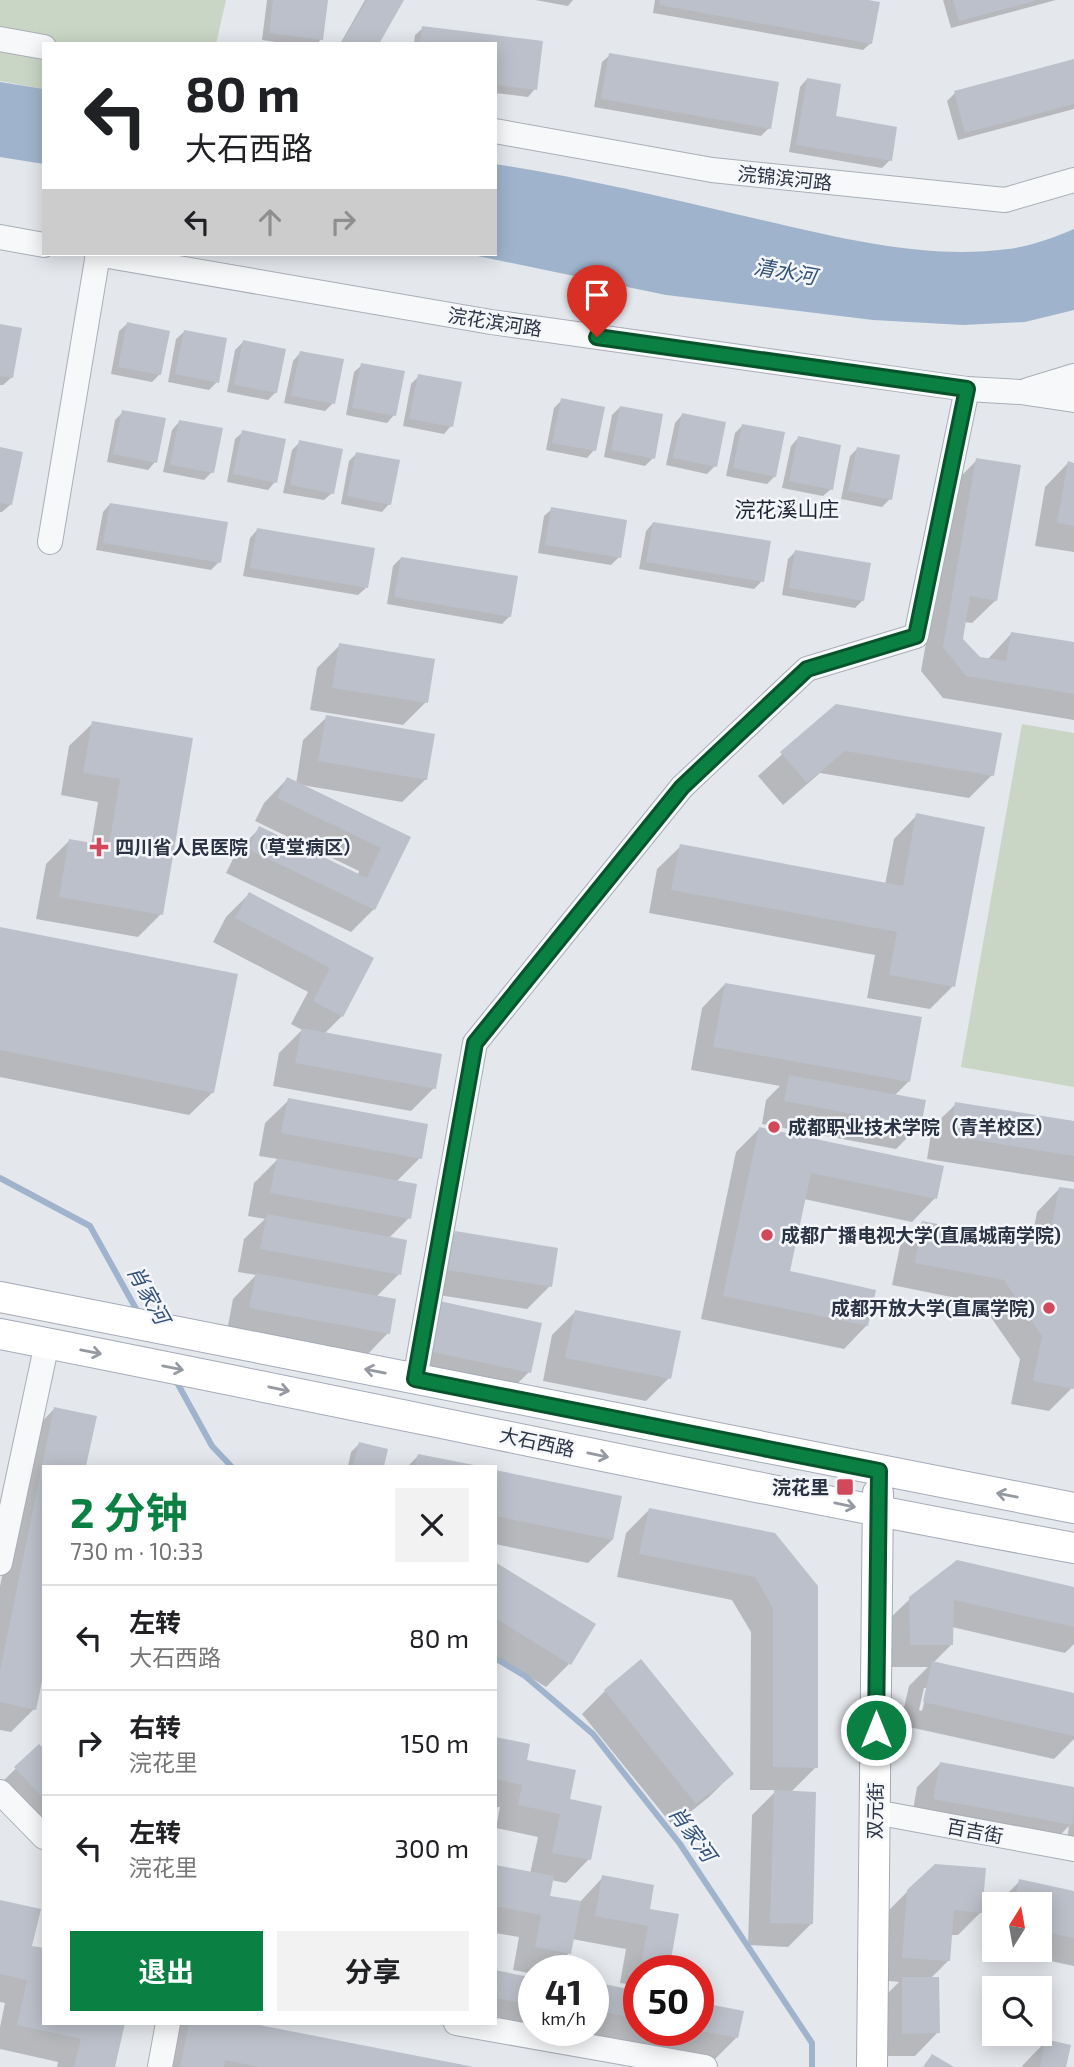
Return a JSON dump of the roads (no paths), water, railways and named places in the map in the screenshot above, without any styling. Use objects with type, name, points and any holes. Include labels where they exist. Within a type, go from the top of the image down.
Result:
[{"type":"main road","name":"大石西路","points":[[0,1297],[1074,1508]]},
{"type":"main road","name":"大石西路","points":[[0,1334],[877,1512],[1074,1548]]},
{"type":"main road","name":"双元街","points":[[872,2067],[879,1471]]},
{"type":"street","points":[[0,39],[42,47]]},
{"type":"street","name":"浣锦滨河路","points":[[497,131],[712,170],[1004,200],[1074,180]]},
{"type":"street","points":[[0,237],[42,245]]},
{"type":"street","points":[[50,542],[98,256]]},
{"type":"street","name":"浣花滨河路","points":[[110,256],[491,322],[967,389],[1020,392],[1074,400]]},
{"type":"street","name":"浣花滨河路","points":[[1020,392],[1074,376]]},
{"type":"street","points":[[415,1379],[475,1043],[682,787],[807,669],[916,636],[967,389]]},
{"type":"street","points":[[0,1563],[47,1343]]},
{"type":"street","points":[[0,1793],[42,1835]]},
{"type":"street","name":"百吉街","points":[[876,1812],[1074,1849]]},
{"type":"street","points":[[160,2067],[168,2025]]},
{"type":"street","points":[[467,2025],[705,2067]]},
{"type":"water","points":[[0,82],[42,89],[42,164],[0,157]]},
{"type":"water","name":"清水河","points":[[497,164],[618,187],[839,237],[907,249],[974,252],[1008,249],[1042,241],[1074,229],[1074,310],[1025,322],[963,325],[873,320],[666,295],[478,256],[497,256]]},
{"type":"waterway","name":"肖家河","points":[[0,1178],[90,1226],[140,1316]]},
{"type":"waterway","name":"肖家河","points":[[174,1377],[212,1446],[230,1465]]},
{"type":"waterway","name":"肖家河","points":[[497,1659],[525,1676],[593,1734],[680,1844],[812,2043],[812,2067]]},
{"type":"place","name":"四川省人民医院（草堂病区）","points":[[99,847]]},
{"type":"place","name":"成都职业技术学院（青羊校区）","points":[[774,1127]]},
{"type":"place","name":"成都广播电视大学(直属城南学院)","points":[[767,1235]]},
{"type":"place","name":"成都开放大学(直属学院)","points":[[1049,1308]]},
{"type":"place","name":"浣花里","points":[[845,1487]]},
{"type":"district","name":"浣花溪山庄","points":[[787,510]]}]
